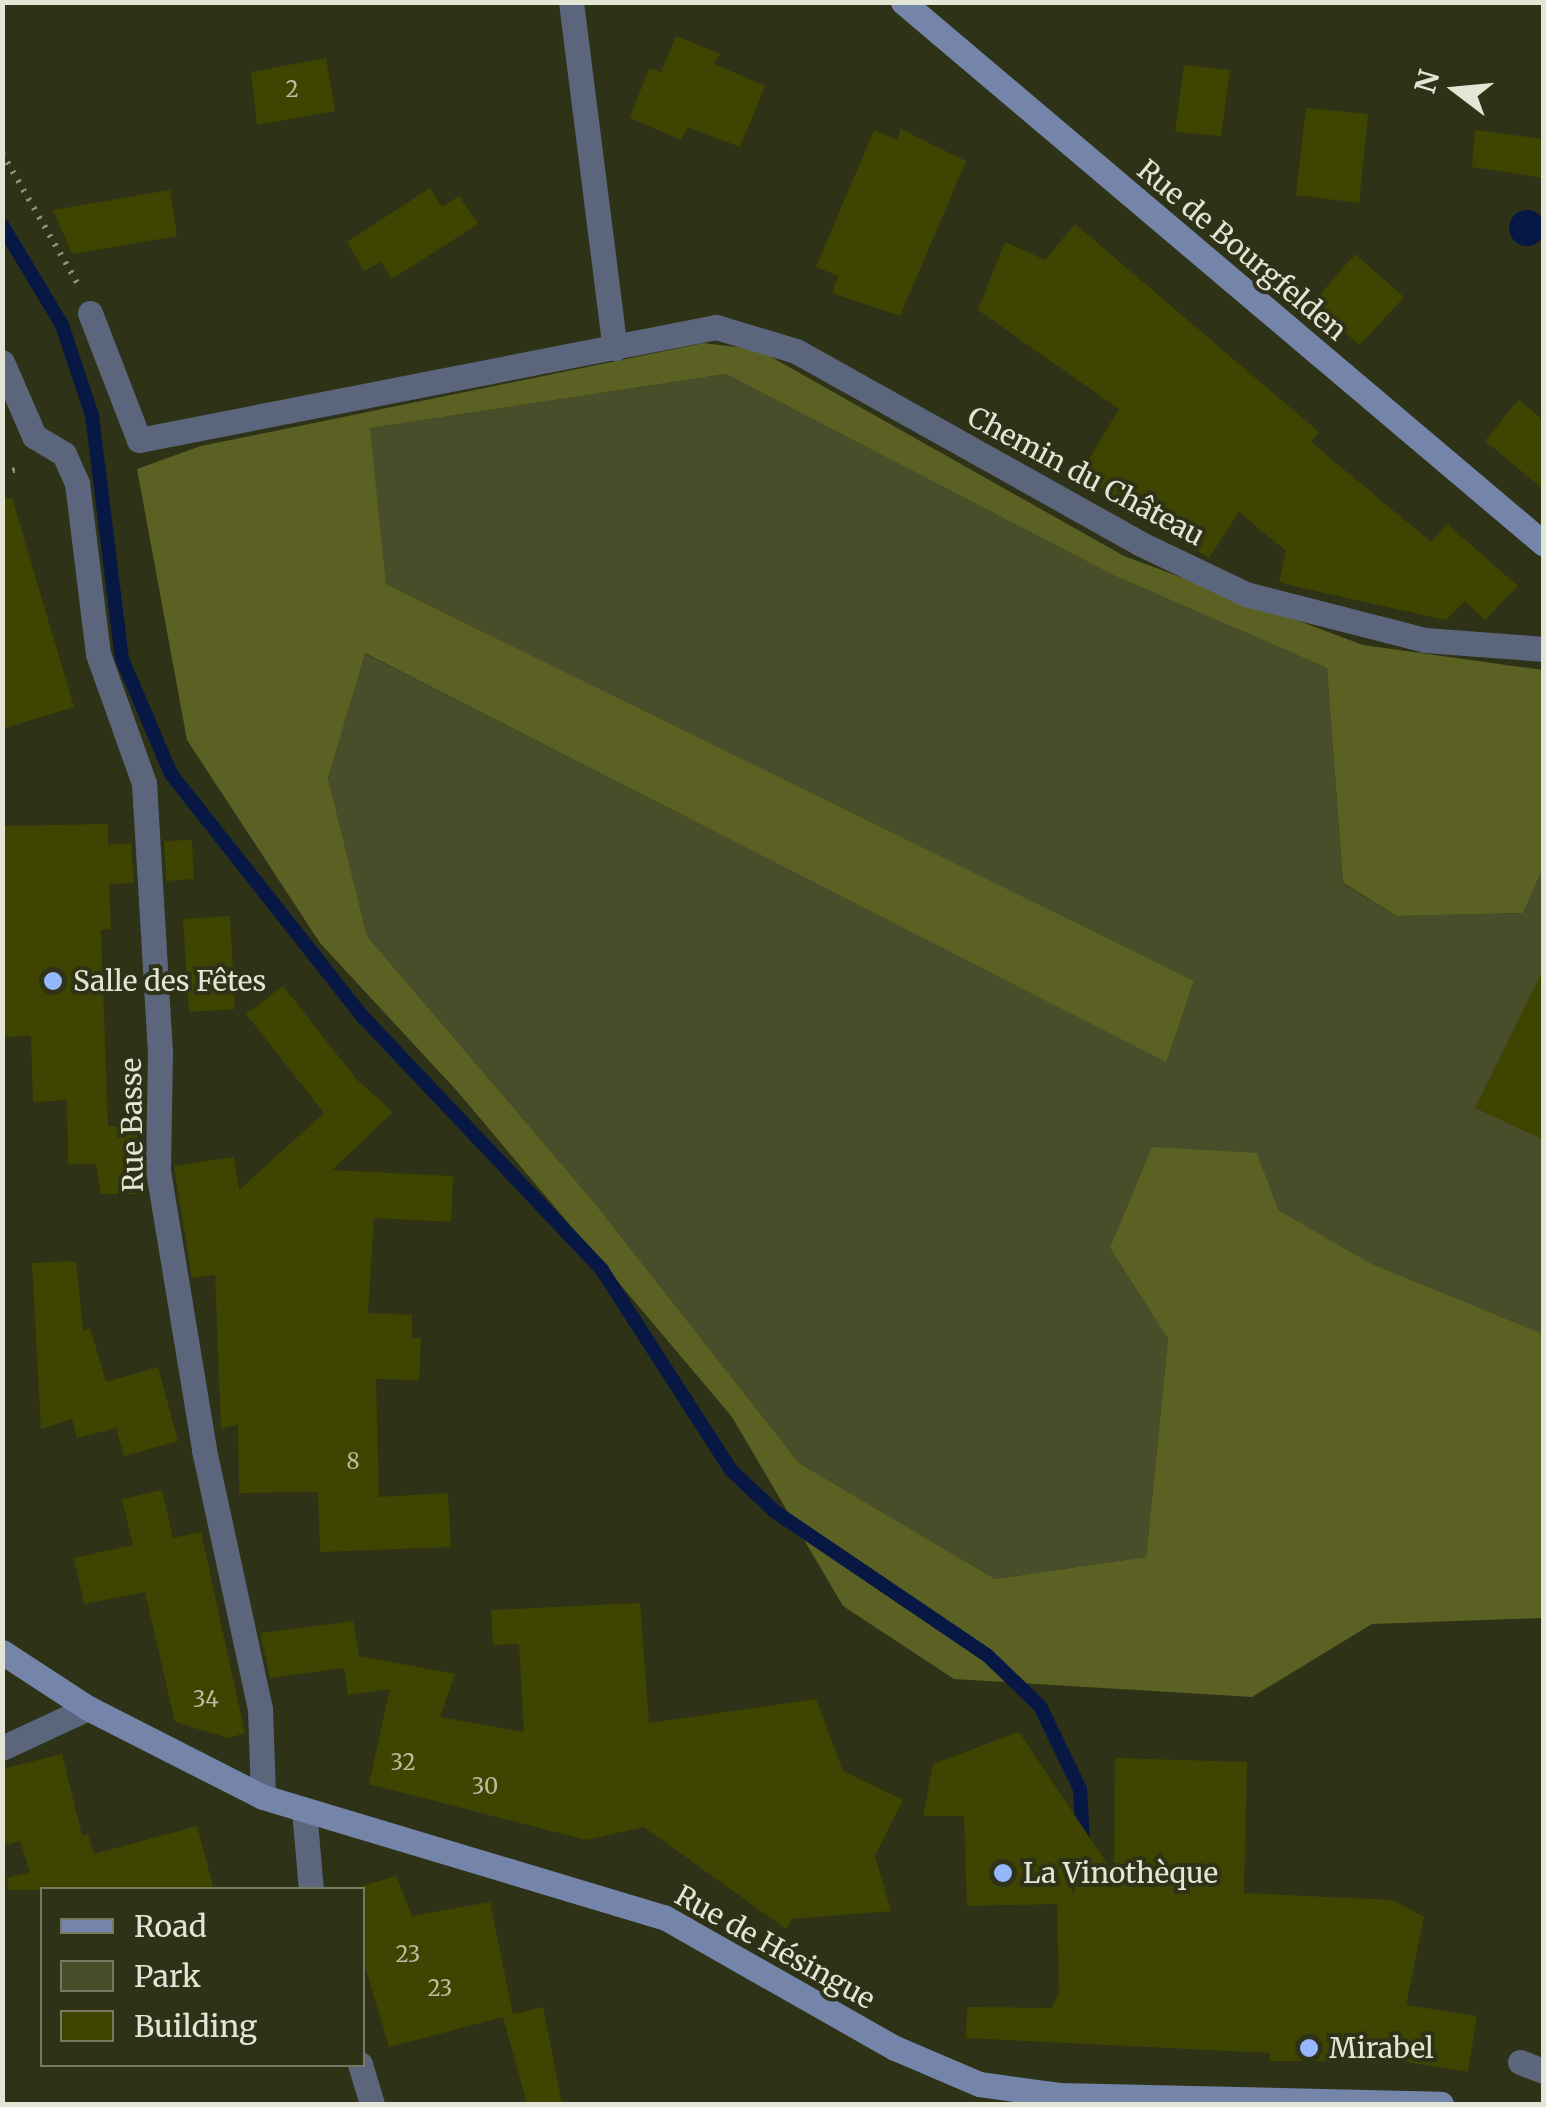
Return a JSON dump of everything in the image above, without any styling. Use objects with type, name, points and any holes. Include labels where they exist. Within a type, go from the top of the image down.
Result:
[{"type":"main road","name":"Rue de Bourgfelden","points":[[902,2],[1544,544]]},
{"type":"main road","name":"Rue de Hésingue","points":[[2,1652],[88,1708],[263,1796],[664,1917],[895,2048],[978,2084],[1059,2100],[1441,2104]]},
{"type":"street","points":[[571,2],[615,348]]},
{"type":"street","name":"Chemin du Château","points":[[90,313],[139,440],[716,327],[796,351],[1139,543],[1246,594],[1425,640],[1544,649]]},
{"type":"street","points":[[2,362],[9,393]]},
{"type":"street","name":"Rue Basse","points":[[9,393],[34,436],[64,454],[76,483],[98,654],[144,783],[160,1052],[158,1171],[204,1450],[260,1709],[263,1796]]},
{"type":"street","points":[[2,1748],[88,1708]]},
{"type":"street","points":[[304,1810],[311,1887]]},
{"type":"street","points":[[361,2067],[372,2104]]},
{"type":"path","points":[[2,153],[90,313]]},
{"type":"green space","points":[[704,343],[759,350],[1124,556],[1363,645],[1543,670],[1543,868],[1523,913],[1397,916],[1343,883],[1327,668],[1113,575],[726,374],[370,428],[386,584],[1194,981],[1166,1062],[365,653],[328,778],[367,936],[593,1201],[799,1463],[995,1579],[1146,1557],[1168,1339],[1110,1248],[1152,1147],[1257,1153],[1278,1210],[1370,1263],[1543,1334],[1543,1618],[1372,1624],[1252,1697],[954,1679],[843,1606],[732,1417],[457,1091],[320,943],[187,740],[137,469],[201,446]]},
{"type":"green space","points":[[726,374],[1113,575],[1327,668],[1343,884],[1397,916],[1523,913],[1543,868],[1543,1334],[1370,1263],[1277,1210],[1257,1153],[1110,1248],[1168,1339],[1146,1557],[995,1579],[799,1463],[593,1201],[367,936],[328,778],[364,653],[1165,1061],[1194,982],[386,584],[369,428]]},
{"type":"water","points":[[1527,210],[1540,215],[1545,228],[1540,241],[1527,246],[1514,241],[1509,228],[1514,215]]},
{"type":"building","points":[[676,36],[720,54],[714,64],[765,86],[740,147],[688,127],[681,140],[630,118],[649,68],[661,72]]},
{"type":"building","points":[[326,58],[335,111],[257,125],[251,72]]},
{"type":"building","points":[[1184,65],[1230,70],[1221,136],[1175,132]]},
{"type":"building","points":[[1306,108],[1368,114],[1359,203],[1296,195]]},
{"type":"building","points":[[901,129],[966,161],[900,316],[832,293],[838,276],[816,267],[874,130],[897,140]]},
{"type":"building","points":[[1475,130],[1544,139],[1544,178],[1472,167]]},
{"type":"building","points":[[430,188],[442,207],[459,196],[478,224],[392,279],[381,262],[364,271],[347,242]]},
{"type":"building","points":[[170,190],[177,236],[72,254],[53,210]]},
{"type":"building","points":[[1075,224],[1319,432],[1311,442],[1431,542],[1447,524],[1518,586],[1485,620],[1465,601],[1446,620],[1306,589],[1279,582],[1286,551],[1239,512],[1209,558],[1079,476],[1119,409],[978,310],[1005,242],[1045,260]]},
{"type":"building","points":[[1355,254],[1404,297],[1360,345],[1311,305]]},
{"type":"building","points":[[1519,399],[1544,421],[1544,490],[1485,441]]},
{"type":"building","points":[[12,498],[74,707],[2,729],[2,499]]},
{"type":"building","name":"Salle des Fêtes","points":[[108,824],[108,845],[131,843],[134,883],[109,884],[111,929],[101,930],[108,1126],[137,1130],[137,1194],[101,1194],[96,1164],[68,1164],[67,1100],[33,1102],[31,1036],[2,1037],[2,826]]},
{"type":"building","points":[[192,840],[194,879],[166,881],[164,841]]},
{"type":"building","points":[[230,916],[235,1009],[189,1012],[183,919]]},
{"type":"building","points":[[1544,968],[1544,1140],[1475,1108]]},
{"type":"building","points":[[283,986],[358,1081],[393,1112],[332,1170],[453,1176],[451,1222],[374,1218],[368,1313],[412,1315],[412,1338],[421,1338],[419,1380],[376,1379],[379,1497],[448,1493],[451,1547],[320,1552],[318,1492],[239,1493],[238,1424],[221,1429],[215,1275],[192,1278],[174,1166],[234,1157],[239,1190],[324,1113],[246,1014]]},
{"type":"building","points":[[76,1261],[83,1331],[90,1328],[106,1382],[158,1367],[178,1441],[124,1456],[116,1428],[77,1438],[72,1419],[41,1429],[32,1263]]},
{"type":"building","points":[[162,1490],[173,1538],[201,1532],[245,1733],[228,1738],[175,1722],[145,1592],[84,1604],[74,1558],[133,1545],[122,1499]]},
{"type":"building","points":[[640,1603],[649,1723],[816,1699],[843,1771],[903,1800],[875,1856],[891,1911],[792,1919],[786,1929],[644,1827],[586,1840],[369,1784],[390,1689],[348,1695],[344,1668],[270,1678],[260,1633],[353,1621],[359,1656],[455,1674],[440,1717],[524,1732],[519,1644],[493,1645],[491,1610]]},
{"type":"building","points":[[1019,1732],[1114,1874],[1115,1758],[1247,1762],[1244,1893],[1393,1900],[1424,1917],[1406,2005],[1477,2016],[1468,2072],[1400,2061],[1270,2061],[1270,2053],[966,2038],[967,2007],[1052,2008],[1059,1992],[1057,1904],[967,1906],[964,1816],[923,1816],[933,1764]]},
{"type":"building","points":[[62,1754],[82,1835],[88,1834],[94,1854],[197,1826],[213,1887],[8,1890],[7,1878],[30,1872],[20,1841],[2,1846],[2,1769]]},
{"type":"building","points":[[396,1876],[412,1916],[490,1902],[513,2014],[543,2007],[562,2104],[527,2104],[503,2017],[389,2047],[365,1966],[362,1886]]},
{"type":"waterway","points":[[2,225],[62,325],[92,415],[122,659],[171,774],[364,1018],[602,1270],[731,1470],[774,1511],[988,1656],[1040,1706],[1080,1789],[1083,1841]]},
{"type":"place","name":"Salle des Fêtes","points":[[53,981]]},
{"type":"place","name":"La Vinothèque","points":[[1003,1873]]},
{"type":"place","name":"Mirabel","points":[[1309,2048]]}]
